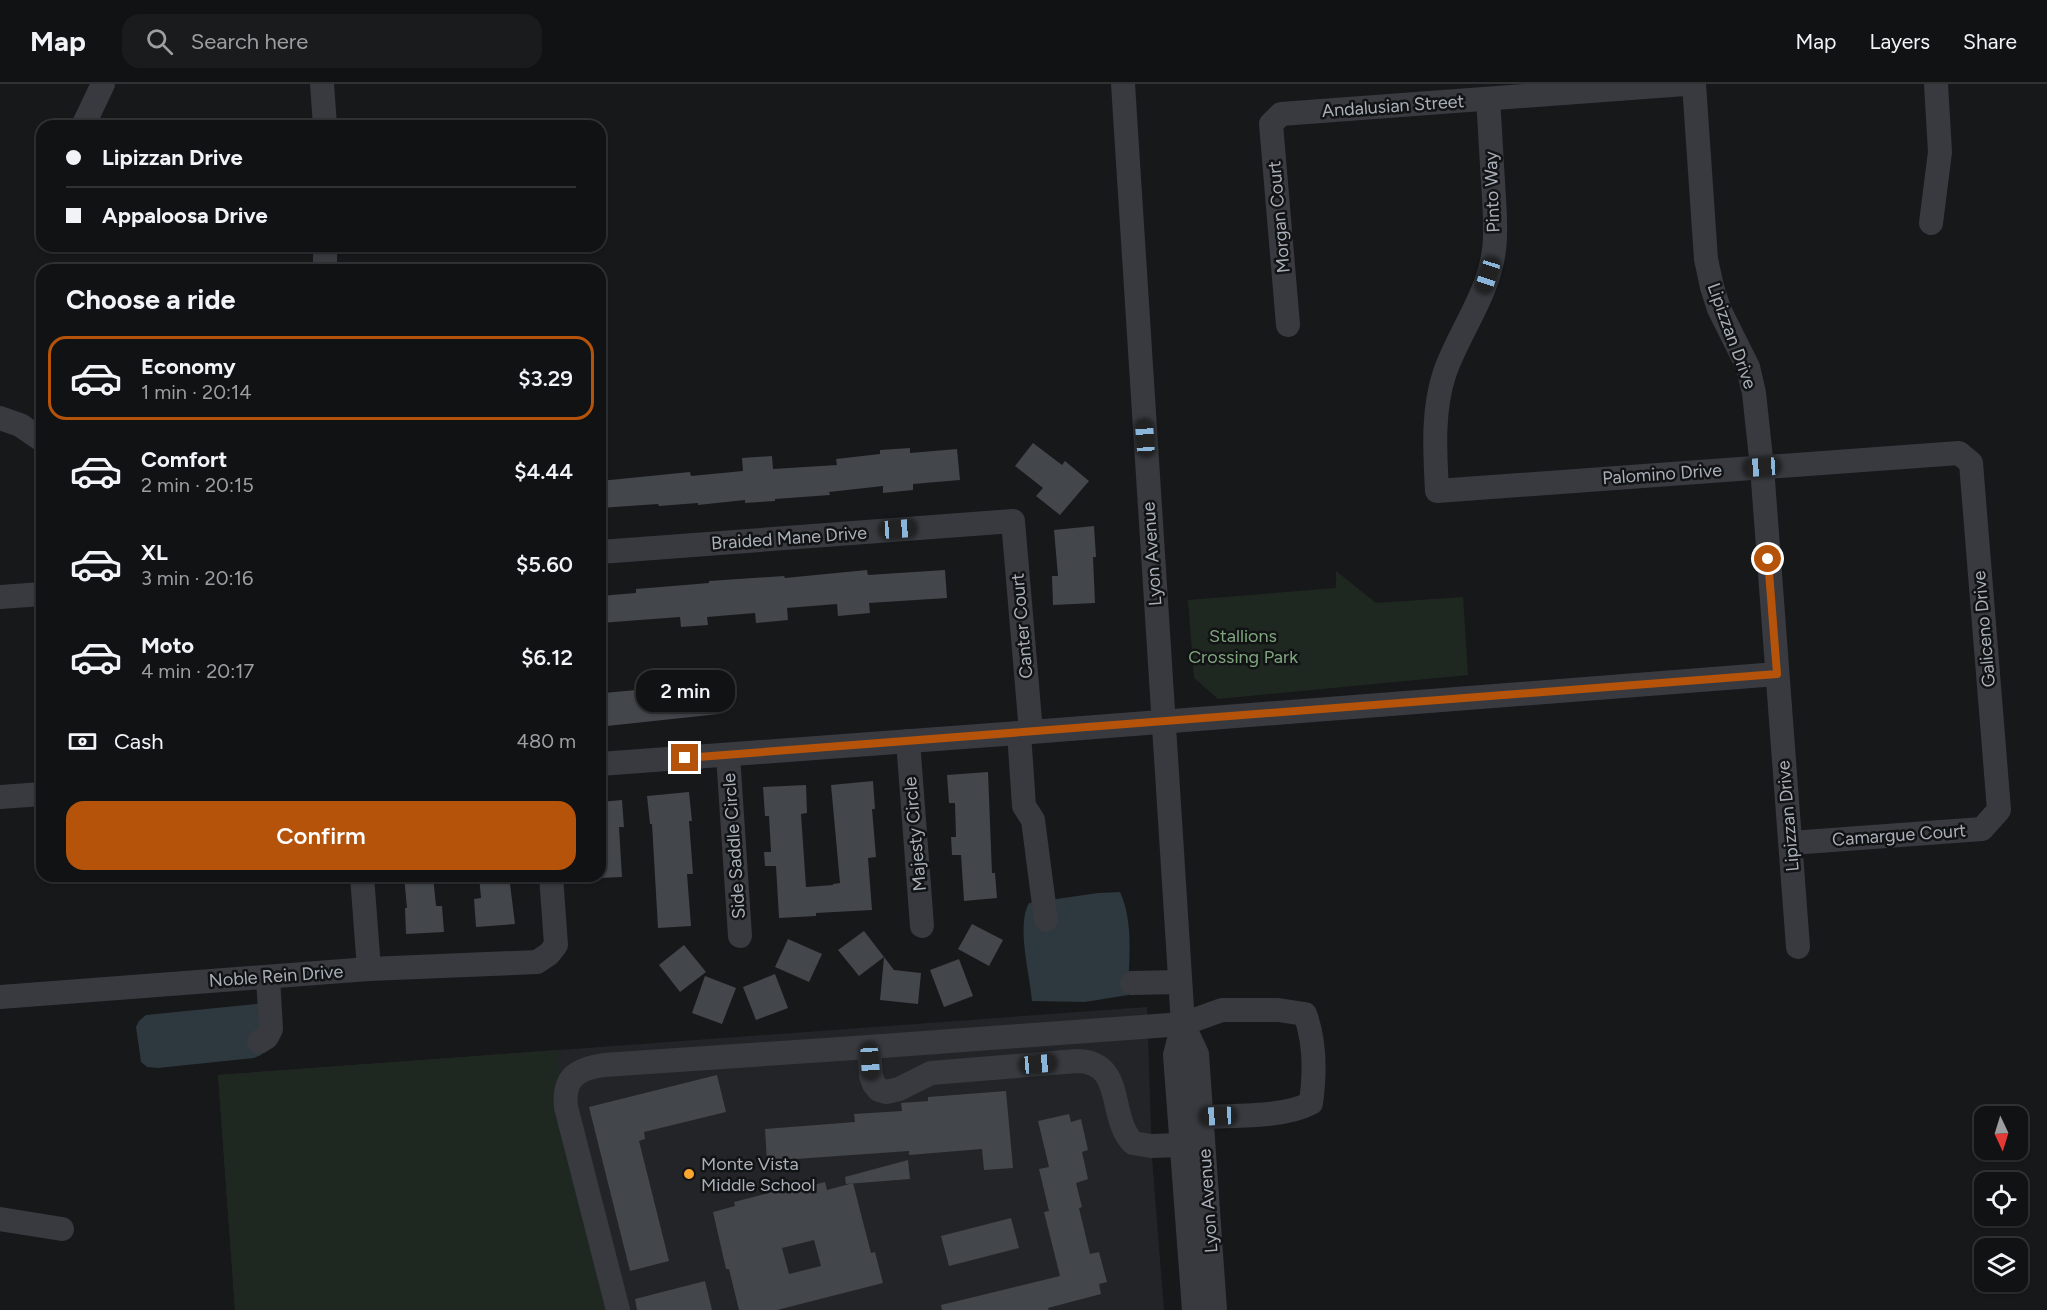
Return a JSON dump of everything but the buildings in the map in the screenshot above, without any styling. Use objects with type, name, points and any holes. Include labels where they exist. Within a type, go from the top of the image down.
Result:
[{"type":"street","points":[[86,120],[103,84]]},
{"type":"street","points":[[322,84],[325,120]]},
{"type":"street","name":"Lyon Avenue","points":[[1123,84],[1183,1024],[1175,1055],[1194,1310]]},
{"type":"street","name":"Andalusian Street","points":[[1281,114],[1685,84]]},
{"type":"street","name":"Lipizzan Drive","points":[[1694,84],[1706,259],[1719,309],[1748,368],[1754,393],[1762,467],[1798,947]]},
{"type":"street","points":[[1931,223],[1940,152],[1936,84]]},
{"type":"street","name":"Pinto Way","points":[[1437,491],[1435,440],[1444,375],[1480,301],[1494,250],[1495,218],[1488,99]]},
{"type":"street","name":"Morgan Court","points":[[1281,114],[1271,124],[1288,325]]},
{"type":"street","points":[[0,418],[20,425],[36,436]]},
{"type":"street","name":"Palomino Drive","points":[[1437,491],[1959,453]]},
{"type":"street","name":"Galiceno Drive","points":[[1959,453],[1971,464],[1998,810]]},
{"type":"street","name":"Braided Mane Drive","points":[[606,552],[1013,520]]},
{"type":"street","name":"Canter Court","points":[[1013,520],[1025,733],[1024,806],[1033,820],[1046,920]]},
{"type":"street","points":[[0,597],[36,594]]},
{"type":"street","points":[[606,764],[1777,674]]},
{"type":"street","name":"Majesty Circle","points":[[908,741],[922,926]]},
{"type":"street","name":"Side Saddle Circle","points":[[728,755],[740,936]]},
{"type":"street","points":[[0,797],[36,794]]},
{"type":"street","name":"Camargue Court","points":[[1791,843],[1982,829],[1998,810]]},
{"type":"street","points":[[362,882],[369,969]]},
{"type":"street","name":"Noble Rein Drive","points":[[0,998],[369,969],[537,962],[549,954],[556,945],[551,882]]},
{"type":"street","points":[[259,1042],[267,1037],[271,1029],[268,977]]},
{"type":"street","points":[[1132,983],[1180,982]]},
{"type":"street","points":[[618,1310],[566,1107],[567,1085],[575,1075],[588,1068],[604,1065],[1183,1024],[1222,1010],[1278,1010],[1305,1014],[1310,1028],[1314,1082],[1311,1103],[1301,1108],[1274,1113],[1202,1117]]},
{"type":"street","name":"Lyon Avenue","points":[[1183,1024],[1197,1054],[1215,1310]]},
{"type":"street","points":[[869,1047],[871,1076],[874,1084],[879,1090],[886,1092],[899,1089],[931,1073],[1077,1062],[1092,1063],[1109,1077],[1123,1129],[1133,1143],[1151,1146],[1182,1144]]},
{"type":"street","points":[[0,1219],[62,1229]]},
{"type":"shaded area","points":[[1120,892],[1129,929],[1128,995],[1085,1002],[1032,1001],[1024,937],[1025,913],[1029,903]]},
{"type":"shaded area","points":[[266,1003],[264,1045],[261,1055],[254,1058],[158,1068],[147,1067],[141,1062],[136,1027],[146,1015]]},
{"type":"shaded area","name":"Monte Vista Middle School","points":[[1147,1007],[1152,1158],[1164,1310],[235,1310],[218,1075]]},
{"type":"green space","name":"Stallions Crossing Park","points":[[1336,571],[1376,603],[1463,597],[1468,675],[1218,699],[1194,678],[1188,600],[1336,588]]},
{"type":"green space","points":[[557,1050],[559,1078],[553,1102],[605,1310],[235,1310],[218,1075]]},
{"type":"place","name":"Monte Vista Middle School","points":[[689,1174]]},
{"type":"route","points":[[685,758],[1777,674],[1768,559]]}]
